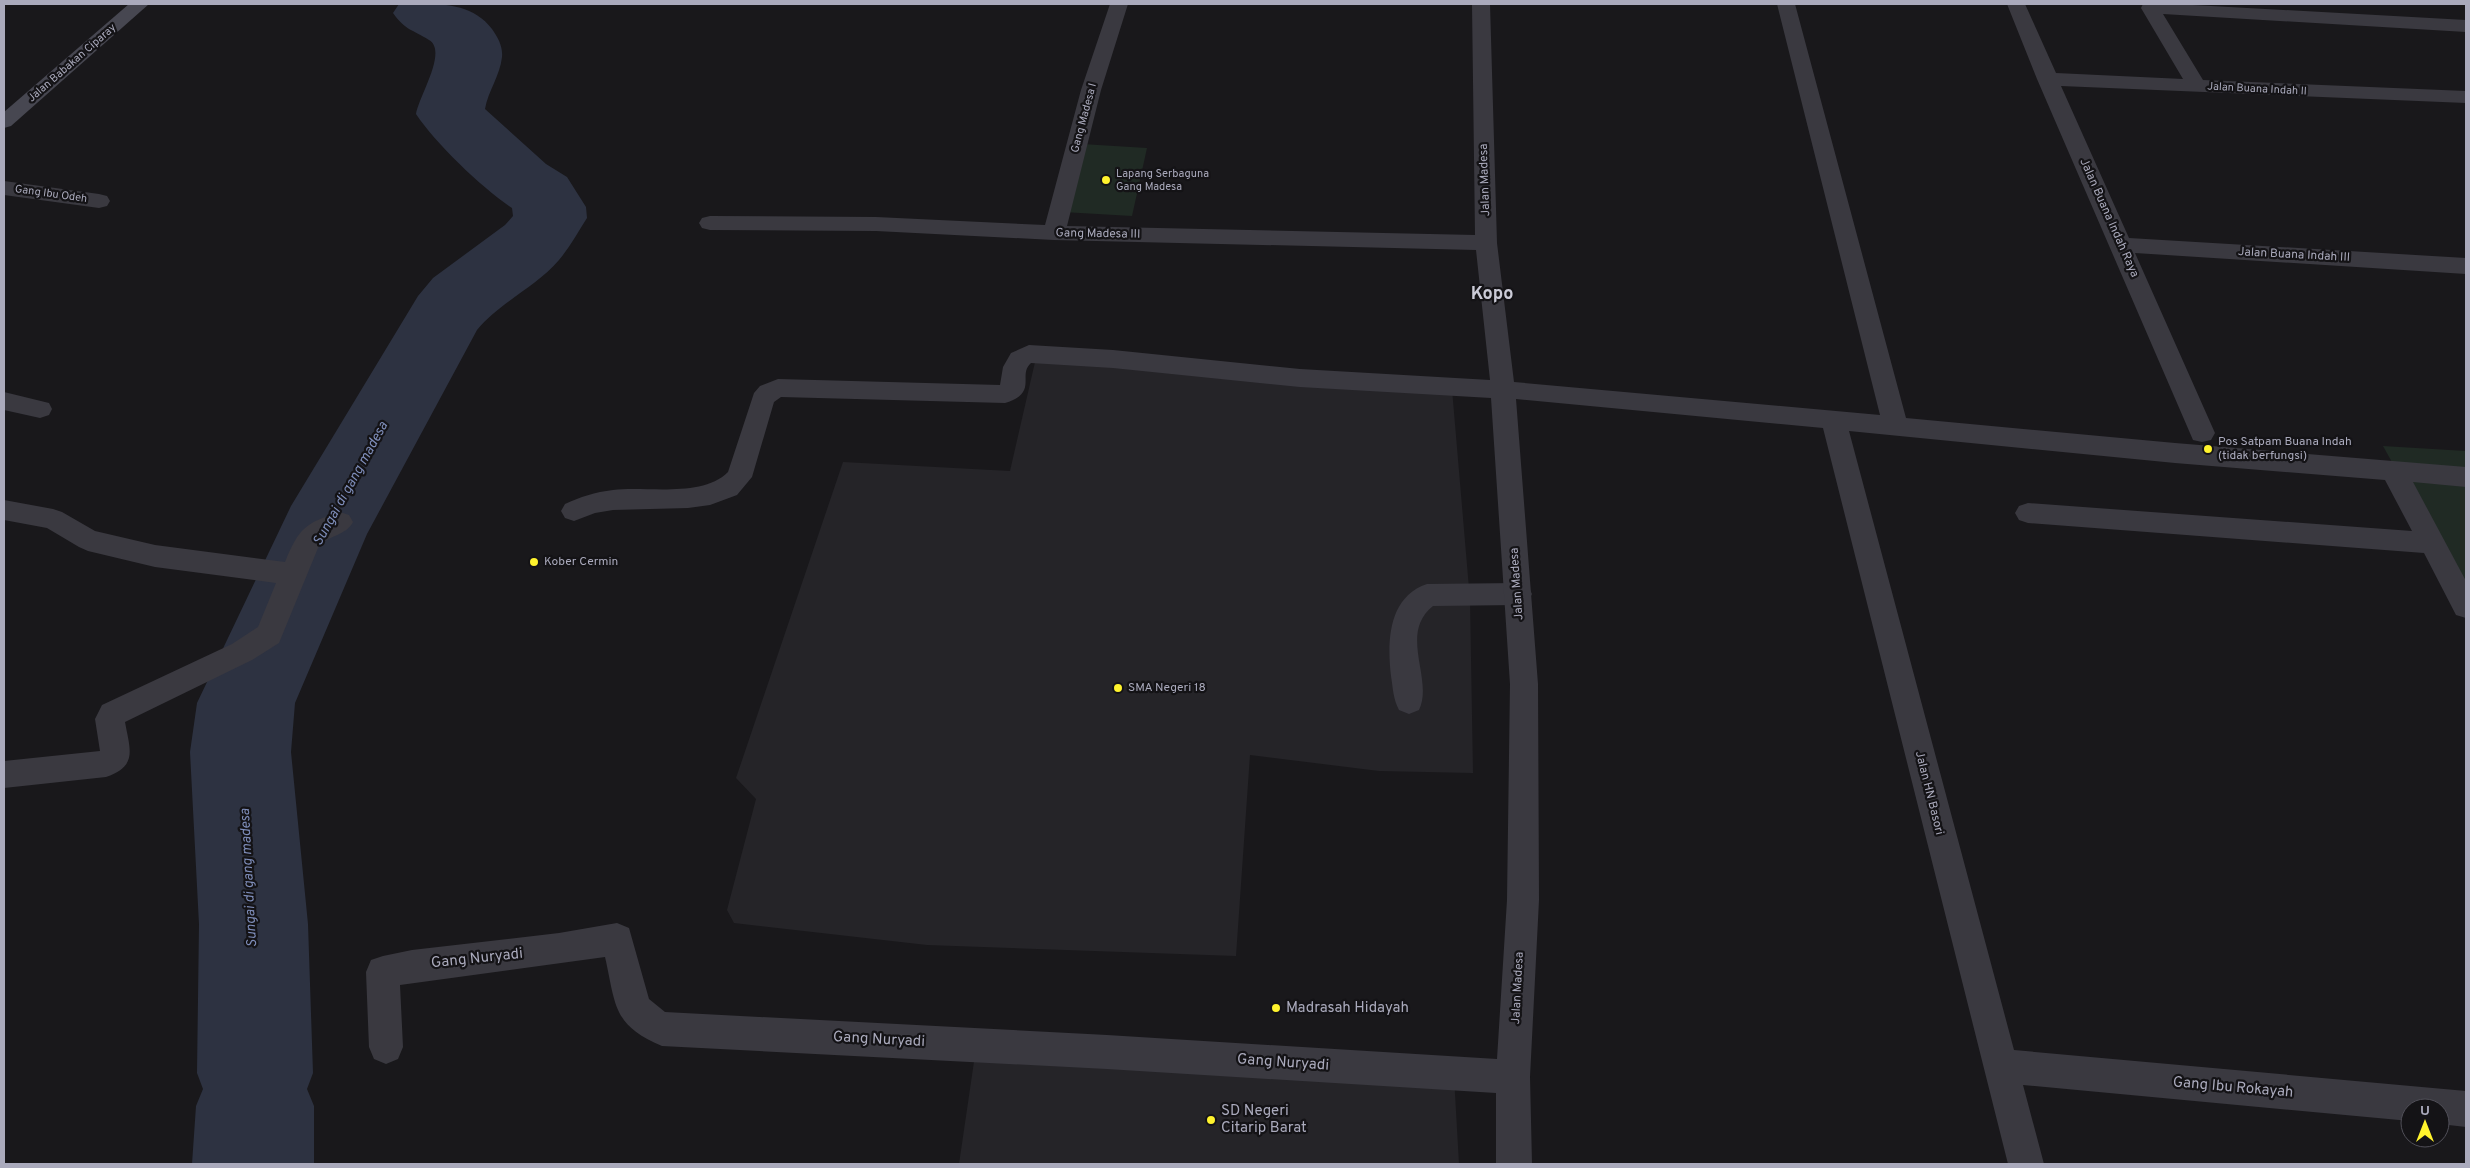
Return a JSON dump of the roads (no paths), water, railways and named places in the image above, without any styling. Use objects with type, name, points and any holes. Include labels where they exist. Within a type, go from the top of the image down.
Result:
[{"type":"street","name":"Jalan Babakan Ciparay","points":[[4,122],[140,4]]},
{"type":"street","name":"Gang Madesa I","points":[[1054,233],[1091,90],[1119,4]]},
{"type":"street","name":"Jalan Madesa","points":[[1481,4],[1486,243],[1503,389],[1524,684],[1523,900],[1513,1077],[1514,1164]]},
{"type":"street","points":[[1786,4],[1896,427]]},
{"type":"street","name":"Jalan Buana Indah Raya","points":[[2016,4],[2202,433]]},
{"type":"street","points":[[2197,86],[2150,8],[2466,26]]},
{"type":"street","name":"Jalan Buana Indah II","points":[[2047,79],[2466,98]]},
{"type":"street","name":"Gang Ibu Odeh","points":[[4,188],[99,201]]},
{"type":"street","name":"Gang Madesa III","points":[[710,223],[876,224],[1054,233],[1486,243]]},
{"type":"street","name":"Jalan Buana Indah III","points":[[2122,245],[2466,266]]},
{"type":"street","points":[[574,511],[589,504],[618,500],[697,497],[725,492],[735,484],[739,477],[762,399],[769,392],[778,388],[1005,394],[1014,387],[1015,364],[1021,356],[1029,354],[1113,359],[1300,378],[1503,389],[2251,460],[2466,477]]},
{"type":"street","points":[[4,401],[40,409]]},
{"type":"street","name":"Jalan HN Basori","points":[[1834,421],[2026,1164]]},
{"type":"street","points":[[2175,453],[2202,433],[2251,460]]},
{"type":"street","points":[[2394,472],[2466,607]]},
{"type":"street","points":[[4,510],[53,519],[88,540],[145,553],[293,574]]},
{"type":"street","points":[[2028,513],[2432,543]]},
{"type":"street","points":[[4,774],[106,764],[112,761],[116,756],[110,719],[112,714],[242,652],[269,635],[306,543],[313,534],[340,522]]},
{"type":"street","points":[[1409,701],[1404,630],[1409,612],[1418,600],[1427,595],[1518,594]]},
{"type":"street","name":"Gang Nuryadi","points":[[386,1047],[383,972],[411,966],[527,954],[617,939],[634,1008],[645,1020],[662,1029],[1107,1052],[1513,1077]]},
{"type":"street","name":"Gang Ibu Rokayah","points":[[2000,1066],[2466,1109]]},
{"type":"waterway","name":"Sungai di gang madesa","points":[[255,1073],[256,1013],[253,924],[248,834],[241,768],[241,735],[246,703],[323,531],[446,315],[461,297],[481,284],[532,243],[550,218],[549,207],[541,193],[520,180],[450,114],[469,60],[470,49],[467,40],[459,31],[425,13]]},
{"type":"waterway","name":"Sungai di gang madesa","points":[[253,1164],[255,1106]]},
{"type":"place","name":"Lapang Serbaguna Gang Madesa","points":[[1106,180]]},
{"type":"place","name":"Pos Satpam Buana Indah (tidak berfungsi)","points":[[2208,449]]},
{"type":"place","name":"Kober Cermin","points":[[534,562]]},
{"type":"place","name":"SMA Negeri 18","points":[[1118,688]]},
{"type":"place","name":"Madrasah Hidayah","points":[[1276,1008]]},
{"type":"place","name":"SD Negeri Citarip Barat","points":[[1211,1120]]},
{"type":"district","name":"Kopo","points":[[1492,294]]}]
